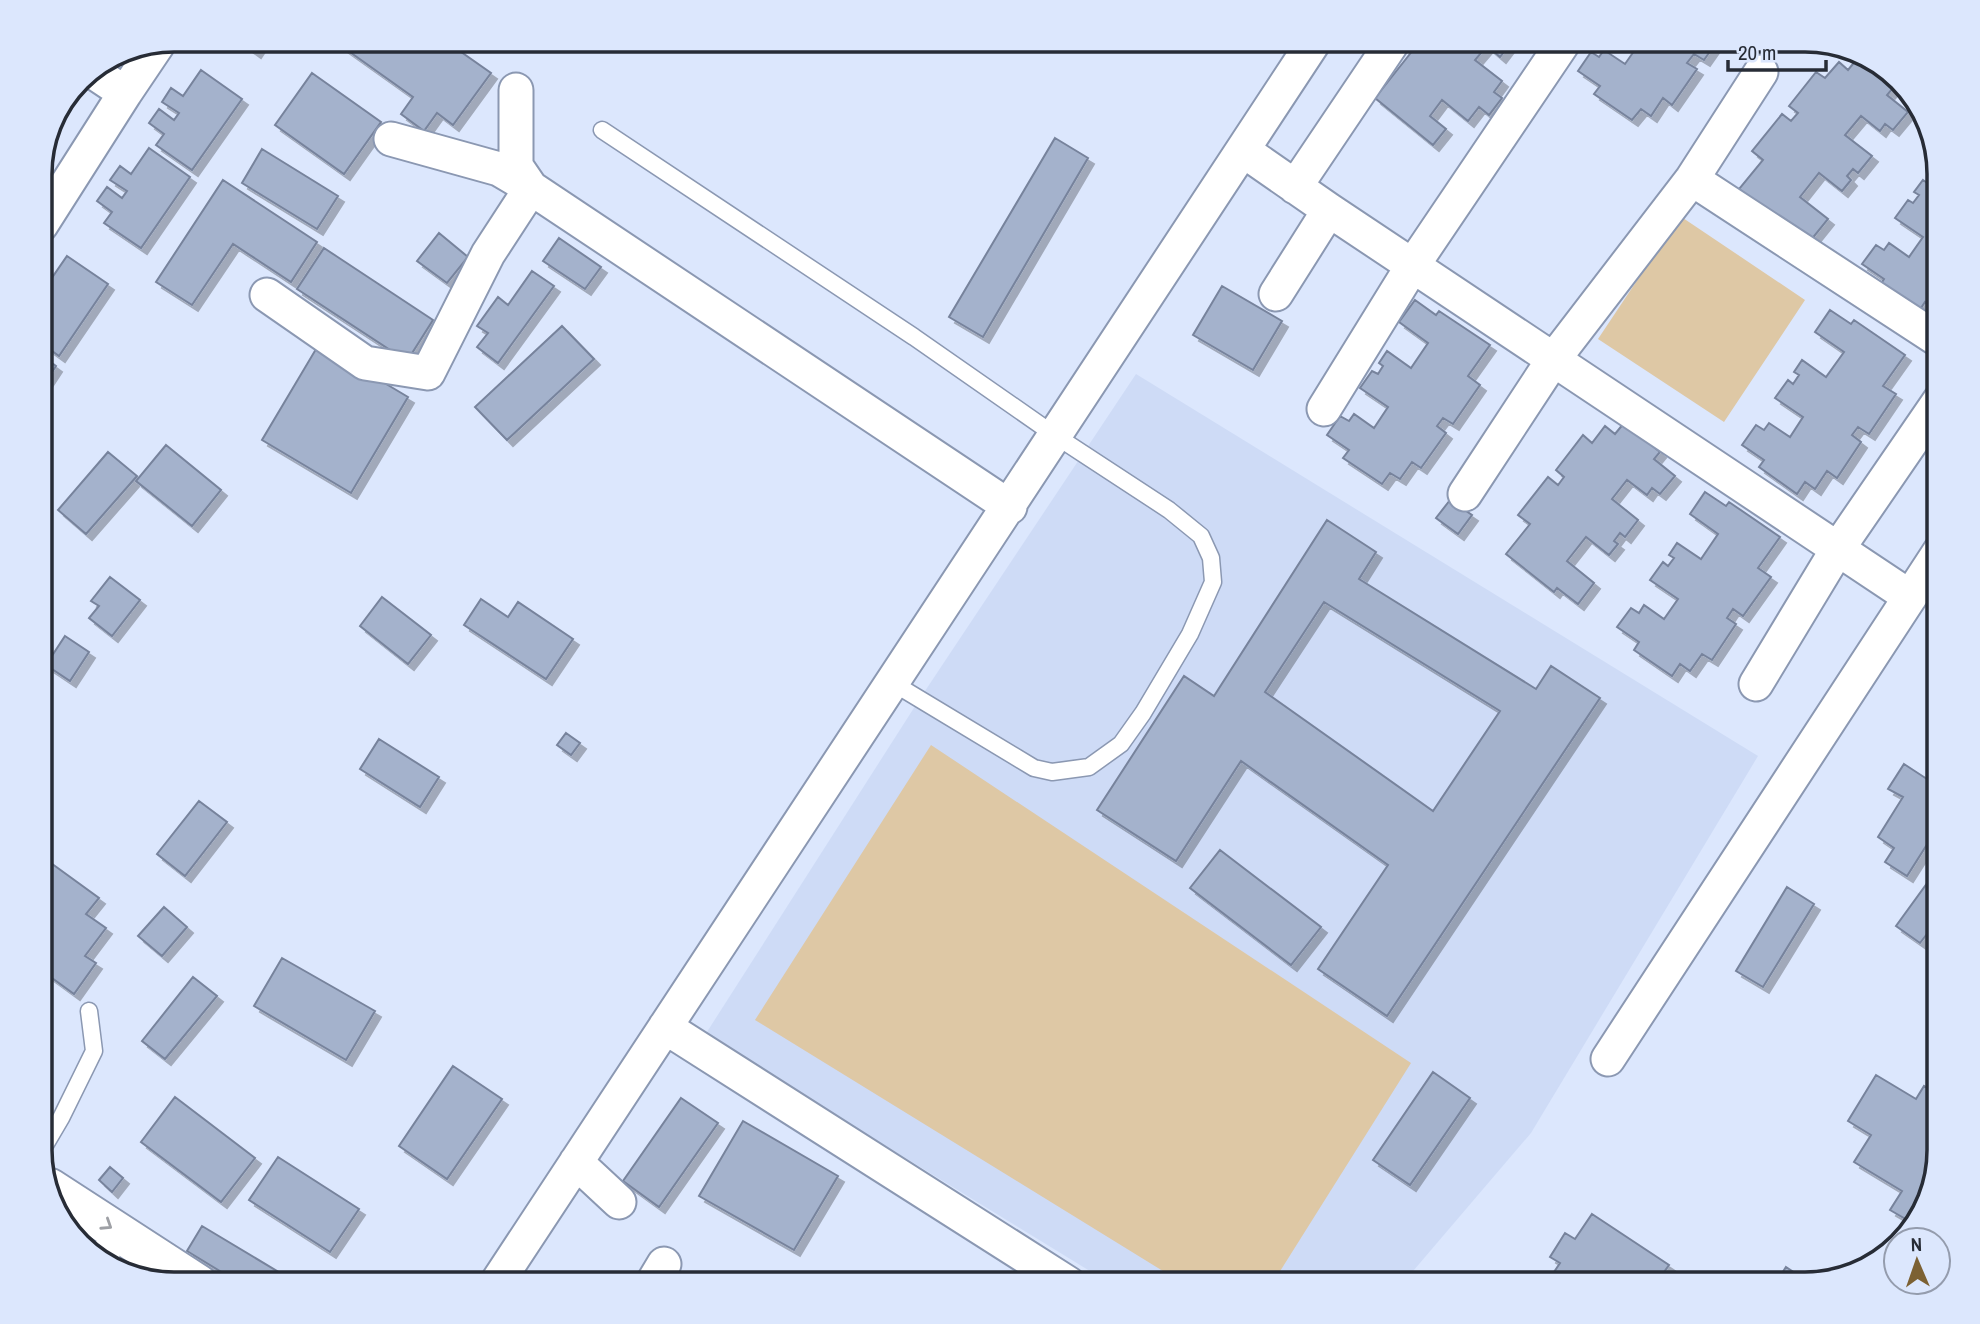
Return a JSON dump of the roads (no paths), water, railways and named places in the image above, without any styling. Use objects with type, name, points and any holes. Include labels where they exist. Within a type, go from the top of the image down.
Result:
[{"type":"main road","points":[[62,1196],[180,1272]]},
{"type":"street","points":[[504,1272],[1307,52]]},
{"type":"street","points":[[1295,187],[1386,52]]},
{"type":"street","points":[[1324,409],[1413,265],[1557,52]]},
{"type":"street","points":[[53,206],[150,55]]},
{"type":"street","points":[[1465,494],[1553,360],[1692,179],[1761,72]]},
{"type":"street","points":[[102,77],[125,93]]},
{"type":"street","points":[[516,90],[516,166],[531,188]]},
{"type":"street","points":[[391,139],[499,169],[1010,506]]},
{"type":"street","points":[[1244,151],[1910,597]]},
{"type":"street","points":[[1692,179],[1927,333]]},
{"type":"street","points":[[267,295],[365,363],[428,373],[488,254],[531,188]]},
{"type":"street","points":[[1276,294],[1329,210]]},
{"type":"street","points":[[1756,684],[1837,550],[1927,419]]},
{"type":"street","points":[[1608,1059],[1927,571]]},
{"type":"street","points":[[665,1027],[1050,1272]]},
{"type":"street","points":[[576,1162],[619,1202]]},
{"type":"lane","points":[[602,130],[1168,510],[1200,536],[1211,558],[1213,582],[1190,634],[1143,713],[1121,744],[1089,767],[1052,772],[1034,768],[892,683]]},
{"type":"lane","points":[[53,1132],[93,1051],[89,1011]]}]
